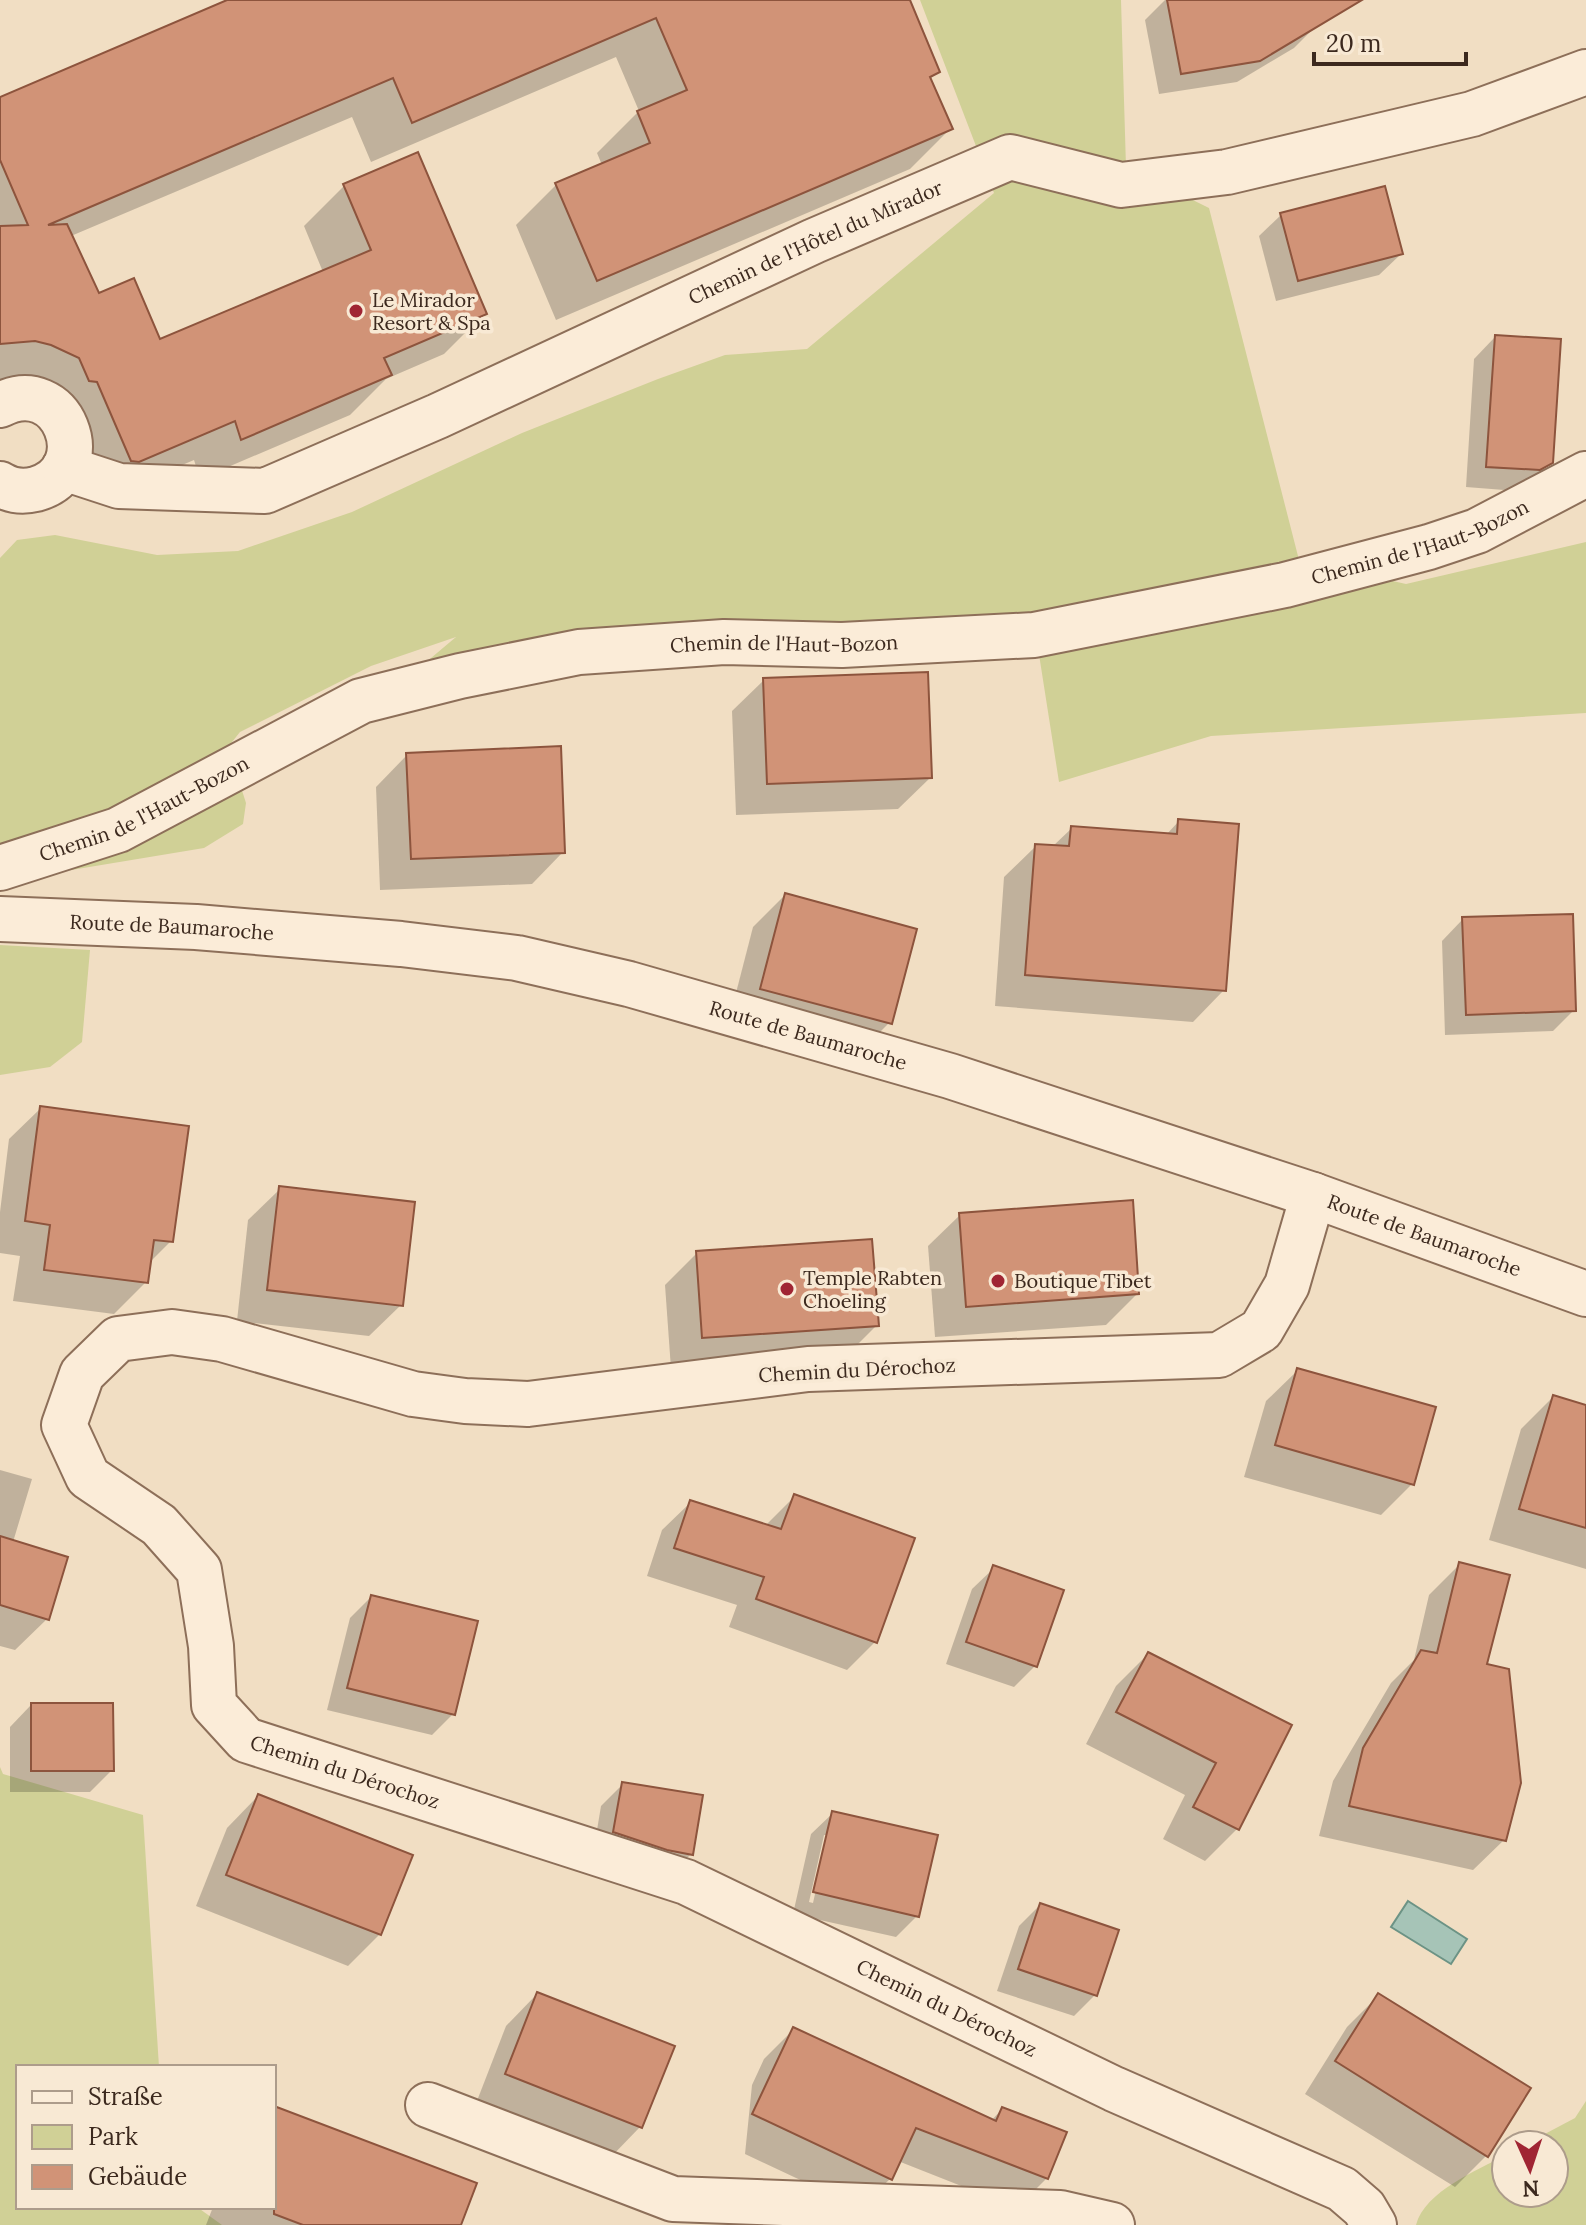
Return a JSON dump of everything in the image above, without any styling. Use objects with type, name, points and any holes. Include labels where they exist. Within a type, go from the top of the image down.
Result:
[{"type":"street","name":"Chemin de l'Hôtel du Mirador","points":[[64,468],[119,486],[265,491],[438,416],[814,241],[1010,157],[1121,185],[1227,172],[1472,114],[1586,72]]},
{"type":"street","points":[[0,405],[19,398],[46,404],[58,413],[66,425],[70,440],[64,468],[56,479],[31,490],[18,491],[0,484]]},
{"type":"street","name":"Chemin de l'Haut-Bozon","points":[[0,868],[118,830],[361,701],[460,676],[579,652],[724,642],[842,645],[1034,635],[1285,585],[1429,547],[1477,531],[1586,474]]},
{"type":"street","name":"Route de Baumaroche","points":[[0,919],[196,927],[401,944],[517,958],[629,984],[950,1076],[1313,1195],[1586,1294]]},
{"type":"street","name":"Chemin du Dérochoz","points":[[1313,1195],[1287,1285],[1261,1330],[1219,1355],[808,1369],[528,1404],[465,1401],[413,1394],[222,1339],[172,1332],[118,1339],[82,1374],[64,1425],[88,1477],[159,1525],[199,1570],[211,1646],[214,1705],[246,1740],[686,1882],[1114,2089],[1342,2189],[1364,2208],[1374,2225]]},
{"type":"street","points":[[428,2105],[673,2199],[1060,2213],[1112,2225]]},
{"type":"green space","points":[[920,0],[1121,0],[1126,167],[1209,208],[1299,560],[1406,584],[1586,542],[1586,713],[1211,736],[1059,782],[1038,648],[579,669],[368,711],[456,637],[371,666],[240,732],[228,747],[246,803],[243,824],[204,848],[35,876],[0,874],[0,558],[17,540],[55,535],[157,555],[238,551],[352,512],[522,433],[725,355],[807,349],[994,193]]},
{"type":"green space","points":[[0,945],[90,950],[82,1042],[50,1067],[0,1075]]},
{"type":"green space","points":[[0,1767],[3,1774],[143,1815],[159,2065],[16,2065],[16,2209],[200,2209],[222,2225],[0,2225]]},
{"type":"green space","points":[[1586,2101],[1586,2225],[1416,2225],[1421,2213],[1441,2192],[1490,2163],[1490,2209],[1570,2209],[1570,2129],[1554,2129],[1575,2118]]},
{"type":"shaded area","points":[[1408,1901],[1467,1939],[1451,1964],[1391,1927]]},
{"type":"building","points":[[227,0],[910,0],[940,72],[930,77],[953,129],[597,281],[555,183],[650,143],[637,111],[687,90],[656,18],[412,123],[393,78],[48,225],[67,224],[99,293],[134,278],[160,339],[371,250],[343,184],[418,152],[487,314],[384,358],[392,375],[241,440],[235,421],[139,462],[131,461],[97,382],[89,381],[79,358],[35,341],[0,344],[0,226],[28,225],[0,160],[0,97]]},
{"type":"building","points":[[1167,0],[1362,0],[1260,61],[1181,74]]},
{"type":"building","points":[[1385,186],[1403,254],[1298,281],[1280,213]]},
{"type":"building","points":[[1495,335],[1561,339],[1553,463],[1540,470],[1486,467]]},
{"type":"building","points":[[928,672],[932,778],[767,784],[763,678]]},
{"type":"building","points":[[561,746],[565,853],[411,859],[406,753]]},
{"type":"building","points":[[1178,819],[1239,824],[1226,991],[1025,975],[1035,844],[1069,846],[1071,826],[1177,834]]},
{"type":"building","points":[[785,893],[917,929],[892,1024],[760,989]]},
{"type":"building","points":[[1573,914],[1576,1011],[1466,1015],[1462,917]]},
{"type":"building","points":[[40,1106],[189,1126],[173,1242],[154,1240],[148,1283],[44,1270],[50,1225],[25,1221]]},
{"type":"building","points":[[279,1186],[415,1202],[403,1306],[267,1290]]},
{"type":"building","points":[[1133,1200],[1139,1294],[966,1307],[959,1213]]},
{"type":"building","name":"Temple Rabten Choeling","points":[[872,1239],[879,1326],[702,1338],[696,1251]]},
{"type":"building","points":[[1297,1368],[1436,1407],[1414,1485],[1275,1445]]},
{"type":"building","points":[[1553,1395],[1586,1405],[1586,1528],[1519,1509]]},
{"type":"building","points":[[794,1494],[915,1538],[877,1643],[756,1599],[764,1577],[674,1548],[690,1500],[781,1529]]},
{"type":"building","points":[[0,1536],[68,1557],[49,1620],[0,1605]]},
{"type":"building","points":[[1459,1562],[1510,1575],[1487,1664],[1509,1669],[1521,1783],[1506,1841],[1349,1806],[1363,1748],[1421,1650],[1437,1653]]},
{"type":"building","points":[[993,1565],[1064,1590],[1037,1667],[966,1642]]},
{"type":"building","points":[[371,1595],[478,1621],[455,1715],[347,1688]]},
{"type":"building","points":[[1148,1652],[1292,1725],[1239,1830],[1193,1807],[1216,1763],[1116,1712]]},
{"type":"building","points":[[31,1703],[113,1703],[114,1771],[31,1771]]},
{"type":"building","points":[[622,1782],[703,1795],[693,1855],[613,1832]]},
{"type":"building","points":[[258,1794],[413,1855],[381,1935],[226,1875]]},
{"type":"building","points":[[832,1811],[938,1835],[919,1917],[813,1892]]},
{"type":"building","points":[[1040,1903],[1119,1930],[1097,1996],[1018,1969]]},
{"type":"building","points":[[537,1992],[675,2046],[642,2128],[505,2074]]},
{"type":"building","points":[[1378,1993],[1531,2088],[1505,2129],[1490,2129],[1488,2157],[1335,2061]]},
{"type":"building","points":[[793,2027],[996,2121],[1002,2107],[1067,2132],[1048,2179],[916,2128],[892,2180],[752,2114]]},
{"type":"building","points":[[276,2107],[477,2183],[461,2225],[303,2225],[274,2214]]},
{"type":"place","name":"Le Mirador Resort & Spa","points":[[356,311]]},
{"type":"place","name":"Boutique Tibet","points":[[998,1281]]},
{"type":"place","name":"Temple Rabten Choeling","points":[[787,1289]]}]
